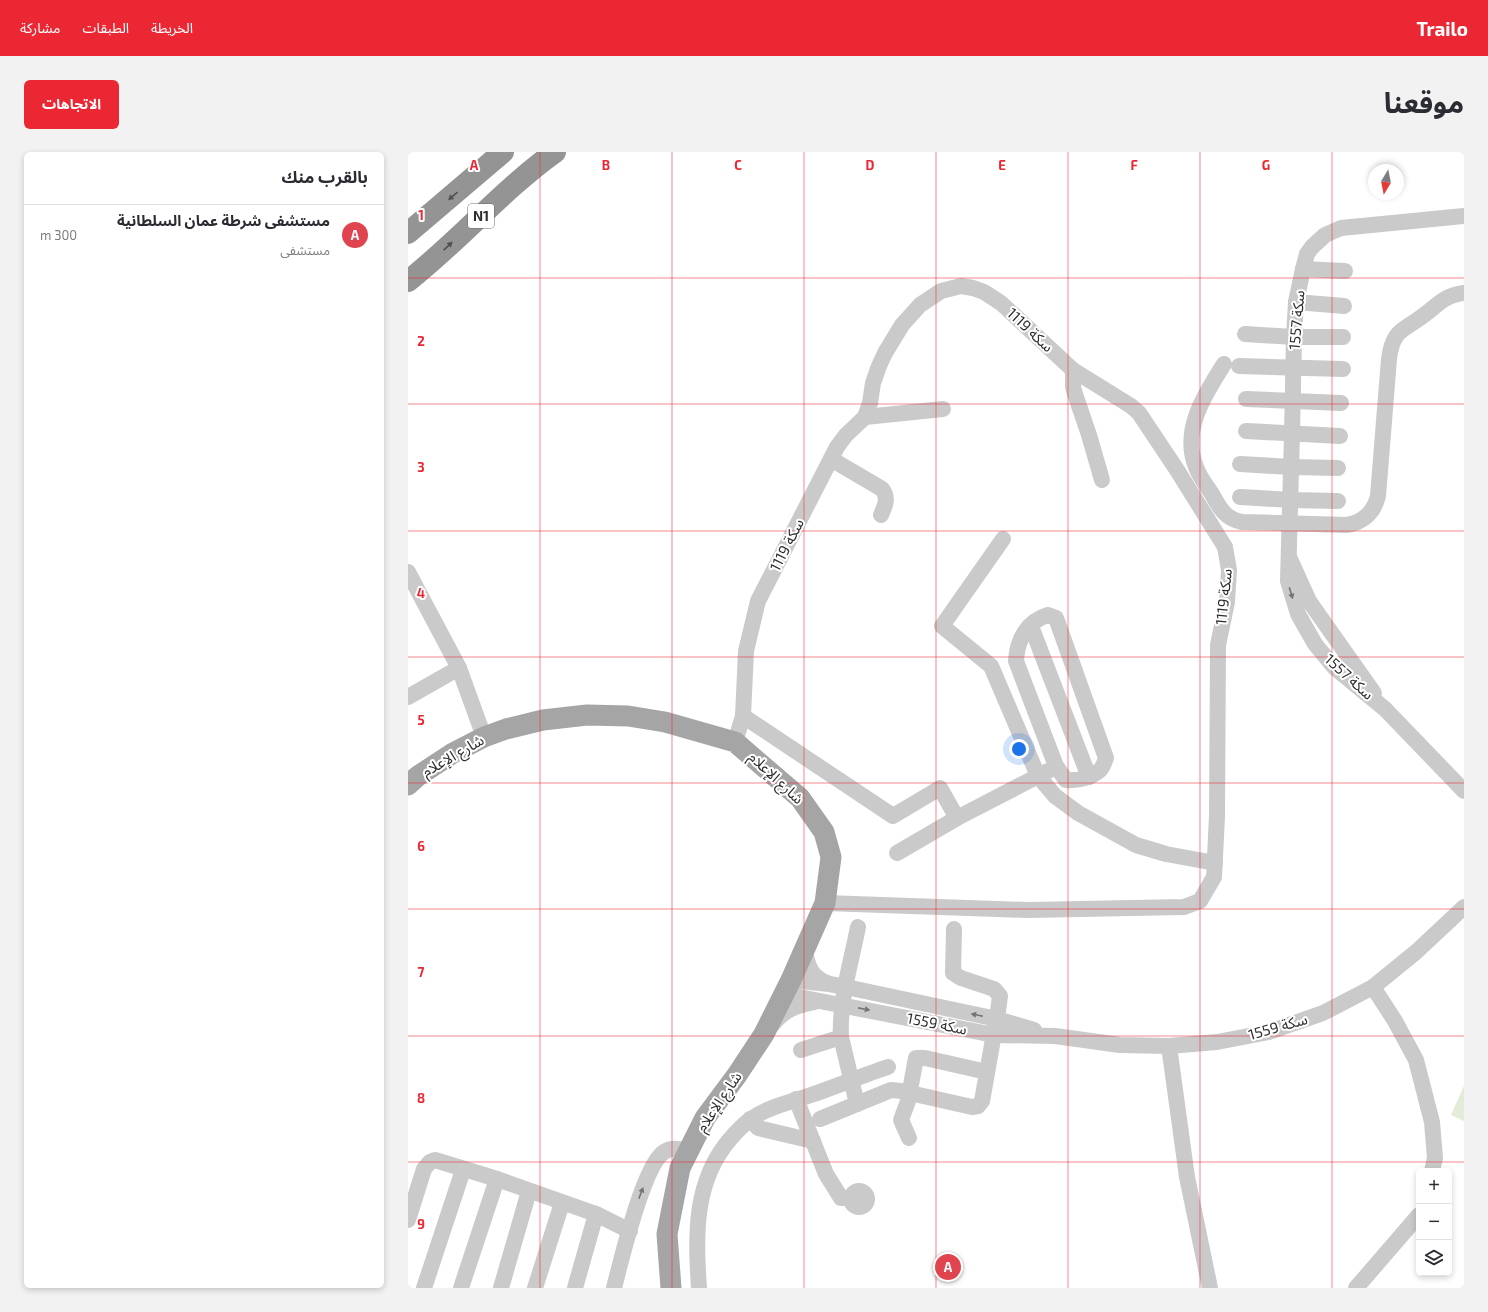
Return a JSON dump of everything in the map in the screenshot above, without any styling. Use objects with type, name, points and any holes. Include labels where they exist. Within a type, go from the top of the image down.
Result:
[{"type":"highway","points":[[477,175],[493,152]]},
{"type":"highway","name":"N1","points":[[408,233],[503,152]]},
{"type":"highway","name":"N1","points":[[408,281],[425,268],[516,183],[555,152]]},
{"type":"highway","points":[[408,288],[425,268]]},
{"type":"main road","name":"شارع الإعلام","points":[[408,785],[418,776],[453,753],[484,737],[506,729],[543,720],[587,715],[628,716],[665,722],[735,742],[800,798],[824,832],[831,856],[825,903],[764,1034],[737,1075],[705,1118],[687,1151],[680,1168],[667,1234],[671,1288]]},
{"type":"street","name":"سكة 1557","points":[[1464,216],[1341,228],[1332,231],[1318,240],[1307,254],[1302,269],[1296,302],[1288,554],[1288,581],[1298,614],[1310,637],[1334,667],[1385,709],[1464,791]]},
{"type":"street","points":[[1302,269],[1345,271]]},
{"type":"street","name":"سكة 1119","points":[[735,742],[743,716],[746,651],[758,601],[831,459],[846,435],[865,417],[870,403],[873,383],[885,352],[902,325],[920,305],[941,291],[961,286],[984,292],[1001,303],[1073,370],[1120,398],[1139,414],[1177,470],[1225,547],[1228,570],[1227,602],[1218,645],[1217,816],[1215,863],[1214,877],[1200,901],[1184,907],[1028,910],[825,903]]},
{"type":"street","points":[[1343,369],[1232,365],[1207,390],[1193,425],[1192,446],[1196,467],[1220,508],[1232,519],[1242,522],[1347,524],[1360,521],[1370,513],[1374,508],[1378,496],[1390,349],[1394,339],[1400,331],[1423,316],[1444,299],[1464,293]]},
{"type":"street","points":[[1296,302],[1344,306]]},
{"type":"street","points":[[1245,334],[1294,337],[1343,337]]},
{"type":"street","points":[[1073,370],[1073,387],[1102,480]]},
{"type":"street","points":[[1246,399],[1341,403]]},
{"type":"street","points":[[865,417],[943,409]]},
{"type":"street","points":[[1246,432],[1340,436]]},
{"type":"street","points":[[831,459],[879,487],[884,492],[886,502],[881,515]]},
{"type":"street","points":[[1240,464],[1291,468],[1338,468]]},
{"type":"street","points":[[1240,497],[1338,501]]},
{"type":"street","points":[[1003,539],[942,626],[991,666],[1038,776],[1055,796],[1078,813],[1136,846],[1166,854],[1215,863]]},
{"type":"street","name":"سكة 1557","points":[[1288,554],[1309,601],[1385,709]]},
{"type":"street","points":[[408,572],[459,668],[484,737]]},
{"type":"street","points":[[1048,615],[1056,618],[1106,758],[1101,769],[1089,776],[1075,780],[1066,780],[1056,766],[1016,661],[1020,638],[1039,618],[1048,615]]},
{"type":"street","points":[[1310,637],[1326,624]]},
{"type":"street","points":[[1031,626],[1089,776]]},
{"type":"street","points":[[1329,661],[1342,648]]},
{"type":"street","points":[[408,697],[459,668]]},
{"type":"street","points":[[743,716],[893,816],[940,788],[957,818]]},
{"type":"street","points":[[897,853],[957,818],[1056,766]]},
{"type":"street","name":"سكة 1559","points":[[787,987],[821,1001],[994,1035],[1055,1036],[1120,1045],[1169,1046],[1217,1042],[1269,1032],[1323,1013],[1373,987],[1416,952],[1464,907]]},
{"type":"street","points":[[857,1104],[840,1027],[858,927]]},
{"type":"street","points":[[820,1119],[892,1090],[972,1107],[978,1106],[982,1101],[1000,996],[994,989],[961,978],[953,973],[954,929]]},
{"type":"street","name":"سكة 1559","points":[[804,948],[811,972],[818,979],[829,984]]},
{"type":"street","name":"سكة 1559","points":[[787,987],[829,984],[846,987],[997,1019],[1055,1036]]},
{"type":"street","points":[[1373,987],[1395,1021],[1416,1060],[1432,1122],[1435,1158],[1433,1168]]},
{"type":"street","name":"سكة 1559","points":[[764,1034],[785,1011],[798,1005],[821,1001]]},
{"type":"street","points":[[802,1050],[841,1037]]},
{"type":"street","points":[[1169,1046],[1187,1177],[1210,1288]]},
{"type":"street","points":[[909,1138],[901,1120],[908,1101],[916,1058],[925,1058],[987,1072]]},
{"type":"street","points":[[699,1288],[696,1250],[697,1220],[704,1188],[713,1164],[724,1146],[750,1119],[770,1108],[888,1067]]},
{"type":"street","points":[[796,1099],[826,1174],[841,1198],[851,1198]]},
{"type":"street","points":[[750,1119],[758,1128],[813,1141]]},
{"type":"street","points":[[614,1288],[634,1213],[649,1173],[656,1159],[664,1152],[675,1148],[687,1151]]},
{"type":"street","points":[[408,1220],[424,1169],[430,1162],[440,1161],[596,1214],[630,1230]]},
{"type":"street","points":[[424,1288],[464,1170]]},
{"type":"street","points":[[461,1288],[497,1180]]},
{"type":"street","points":[[501,1288],[529,1191]]},
{"type":"street","points":[[535,1288],[562,1203]]},
{"type":"street","points":[[575,1288],[596,1214]]},
{"type":"street","points":[[1356,1288],[1416,1218]]},
{"type":"green space","points":[[1464,1086],[1464,1121],[1451,1115]]},
{"type":"place","name":"مستشفى شرطة عمان السلطانية","points":[[948,1267]]}]
